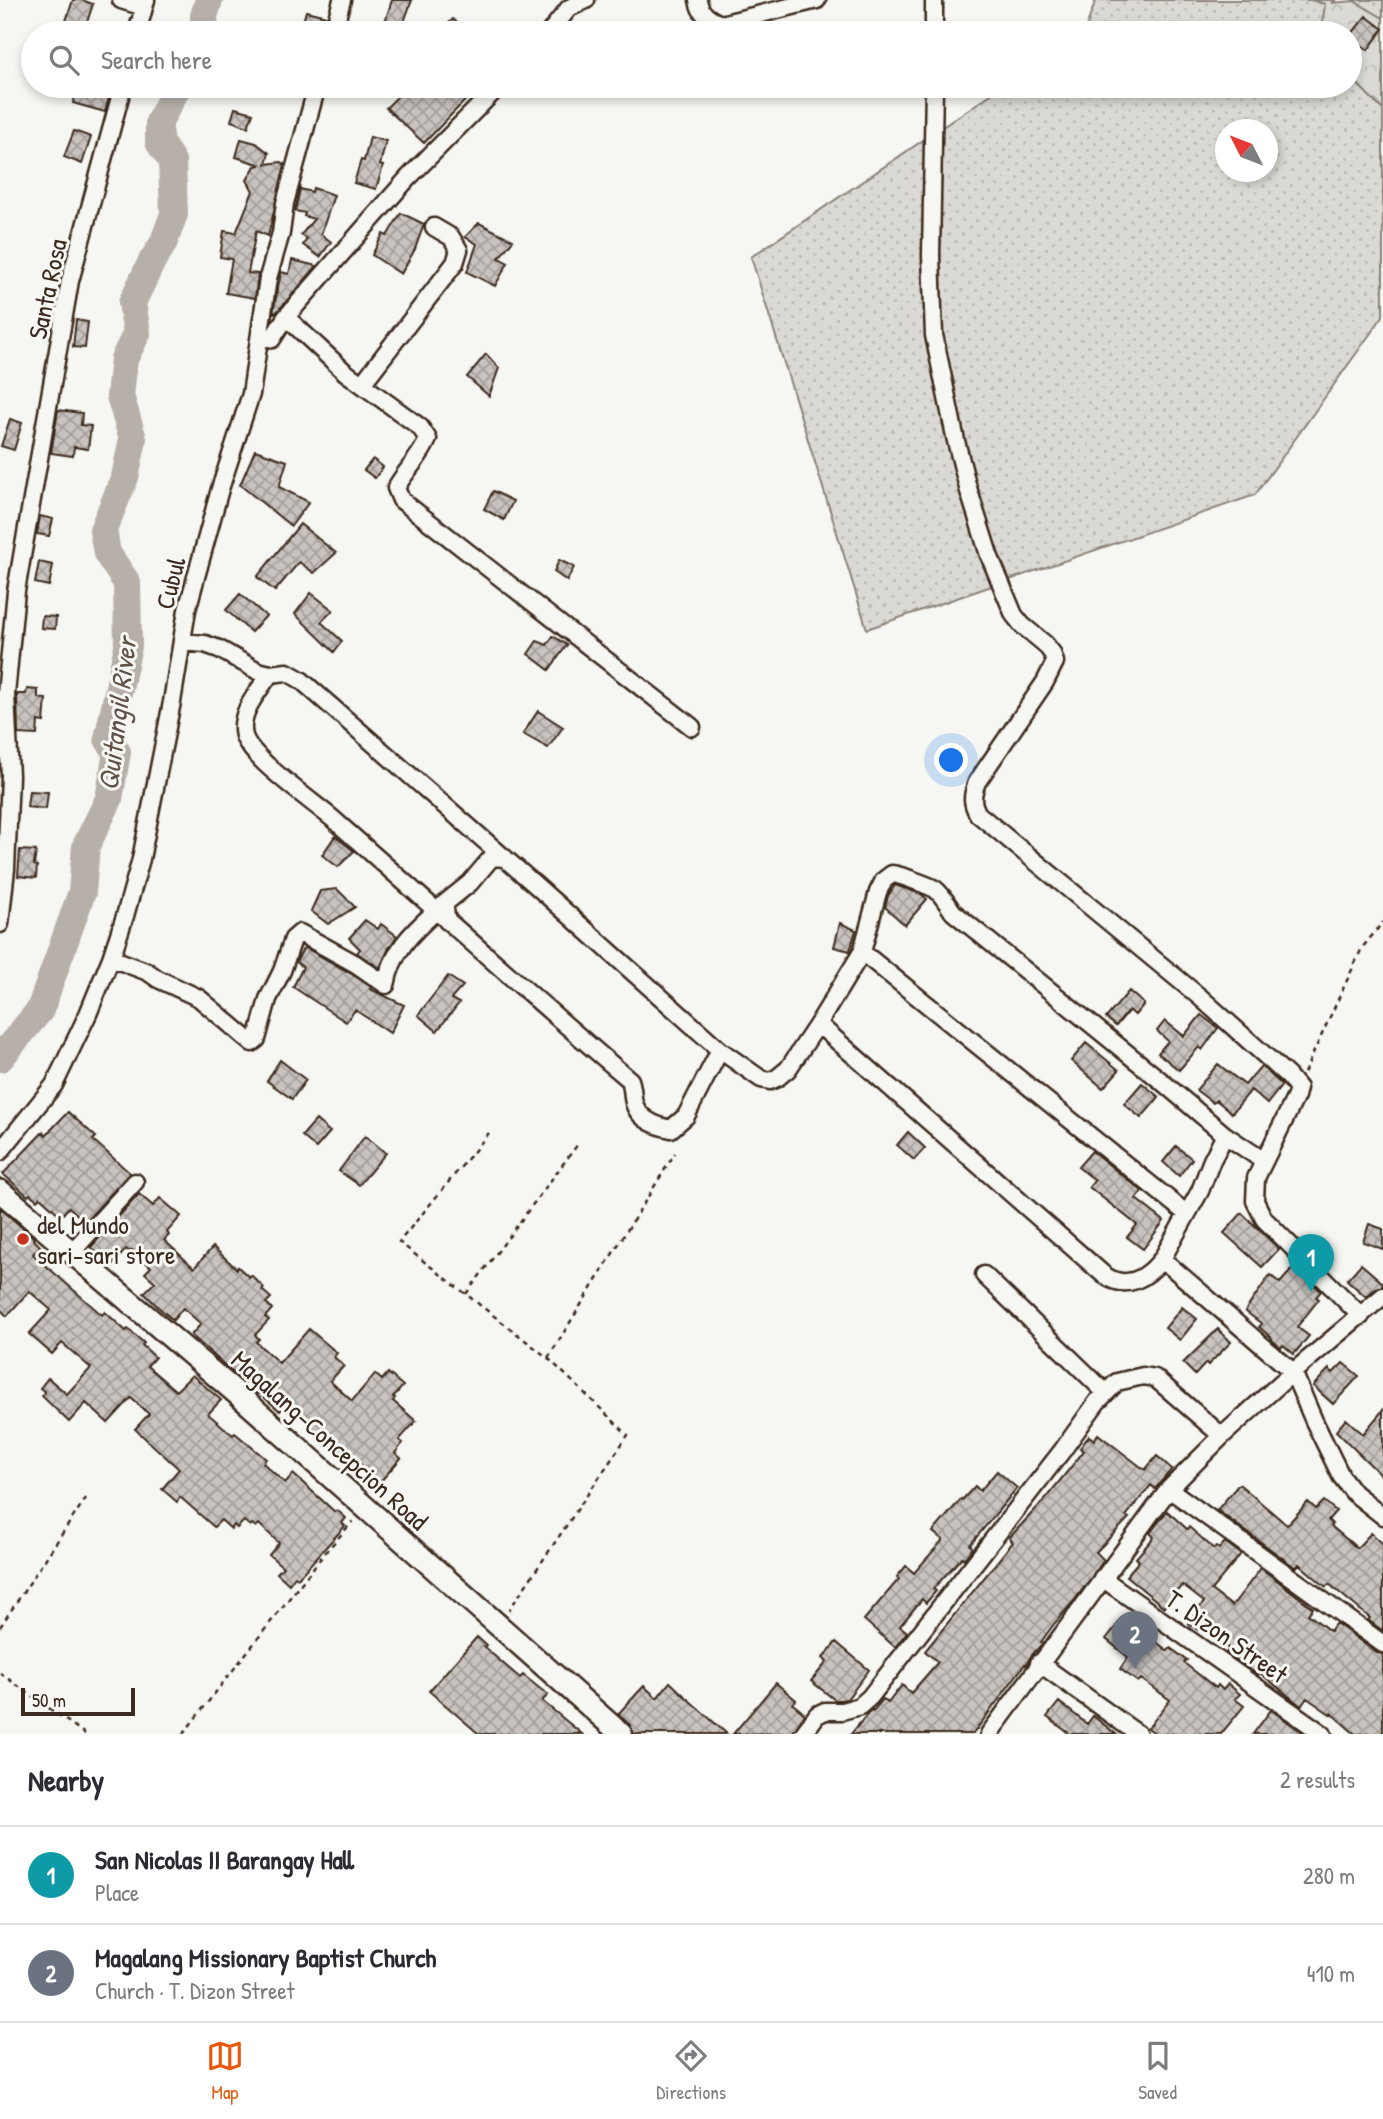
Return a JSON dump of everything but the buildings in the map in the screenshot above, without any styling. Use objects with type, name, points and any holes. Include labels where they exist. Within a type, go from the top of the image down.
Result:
[{"type":"main road","name":"Magalang-Concepcion Road","points":[[0,1191],[234,1391],[621,1734]]},
{"type":"street","points":[[121,0],[145,4],[140,21]]},
{"type":"street","points":[[336,21],[342,0]]},
{"type":"street","points":[[559,21],[569,8],[586,0]]},
{"type":"street","points":[[698,0],[708,18],[714,21]]},
{"type":"street","points":[[733,21],[817,0]]},
{"type":"street","points":[[934,0],[934,21]]},
{"type":"street","name":"Santa Rosa","points":[[0,923],[6,869],[10,776],[6,694],[16,591],[70,281],[120,98]]},
{"type":"street","name":"Cubul","points":[[0,1152],[54,1085],[111,958],[141,859],[187,610],[220,489],[251,394],[268,278],[314,98]]},
{"type":"street","points":[[260,335],[272,339],[286,317],[408,178],[487,98]]},
{"type":"street","points":[[934,98],[931,256],[934,335],[956,441],[989,555],[1014,615],[1045,644],[1055,662],[1045,682],[977,782],[972,805],[978,814],[1201,998],[1298,1088],[1256,1178],[1255,1201],[1264,1219],[1361,1316]]},
{"type":"street","points":[[362,384],[455,263],[459,250],[451,237],[434,227]]},
{"type":"street","points":[[286,317],[345,372],[420,427],[428,439],[424,450],[396,488],[401,500],[692,727]]},
{"type":"street","points":[[0,585],[16,591]]},
{"type":"street","points":[[182,642],[205,644],[219,649],[244,664],[270,674],[287,672],[313,689],[720,1050],[761,1079],[770,1081],[788,1069],[862,952],[878,892],[884,880],[892,874],[900,874],[937,890],[953,912],[1225,1135],[1264,1161]]},
{"type":"street","points":[[270,674],[249,704],[243,722],[245,737],[253,752],[331,817],[529,994],[630,1080],[634,1104],[640,1116],[657,1127],[671,1129],[686,1116],[720,1050]]},
{"type":"street","points":[[111,958],[148,972],[200,998],[251,1044],[257,1039],[268,999],[282,971],[293,939],[300,933],[356,964],[386,985],[389,967],[411,932],[441,916],[444,904],[470,883],[492,857],[505,858]]},
{"type":"street","points":[[862,952],[1187,1214]]},
{"type":"street","points":[[818,1024],[1104,1275],[1122,1282],[1143,1278],[1161,1259],[1200,1191],[1225,1135]]},
{"type":"street","points":[[71,1253],[135,1182]]},
{"type":"street","points":[[1161,1259],[1293,1372],[1341,1476],[1353,1493],[1383,1516]]},
{"type":"street","points":[[984,1275],[1106,1393]]},
{"type":"street","points":[[989,1734],[1169,1489],[1222,1436],[1383,1296]]},
{"type":"street","points":[[803,1734],[817,1715],[824,1711],[842,1711],[860,1706],[870,1697],[1062,1451],[1097,1402],[1117,1382],[1143,1376],[1155,1378],[1222,1436]]},
{"type":"street","points":[[1169,1489],[1383,1644]]},
{"type":"street","name":"T. Dizon Street","points":[[1102,1578],[1323,1734]]},
{"type":"street","points":[[1039,1663],[1138,1734]]},
{"type":"path","points":[[1298,1088],[1362,947],[1383,922]]},
{"type":"path","points":[[489,1133],[400,1242],[548,1359],[628,1435],[498,1626]]},
{"type":"path","points":[[466,1294],[578,1144]]},
{"type":"path","points":[[548,1359],[675,1153]]},
{"type":"path","points":[[0,1627],[86,1498]]},
{"type":"path","points":[[183,1734],[363,1507]]},
{"type":"path","points":[[0,1673],[85,1734]]},
{"type":"green space","points":[[1096,0],[1311,0],[1326,4],[1322,21],[1088,21]]},
{"type":"green space","points":[[1312,0],[1337,0],[1331,3],[1354,1],[1383,18],[1383,110],[1362,88],[1362,21],[1323,21],[1325,4]]},
{"type":"green space","points":[[1383,0],[1383,18],[1354,1]]},
{"type":"green space","points":[[1362,88],[1383,110],[1383,316],[1255,495],[867,629],[751,257],[985,98],[1362,98]]},
{"type":"waterway","name":"Quitangil River","points":[[204,21],[209,0]]},
{"type":"waterway","name":"Quitangil River","points":[[0,1058],[40,1010],[82,892],[86,846],[109,799],[117,752],[108,739],[128,646],[127,583],[107,553],[103,530],[125,477],[133,439],[120,396],[124,359],[137,333],[132,303],[163,244],[174,214],[172,161],[159,142],[159,122],[172,98]]},
{"type":"place","name":"del Mundo sari-sari store","points":[[23,1239]]},
{"type":"place","name":"San Nicolas II Barangay Hall","points":[[1311,1292]]},
{"type":"place","name":"Magalang Missionary Baptist Church","points":[[1135,1669]]}]
